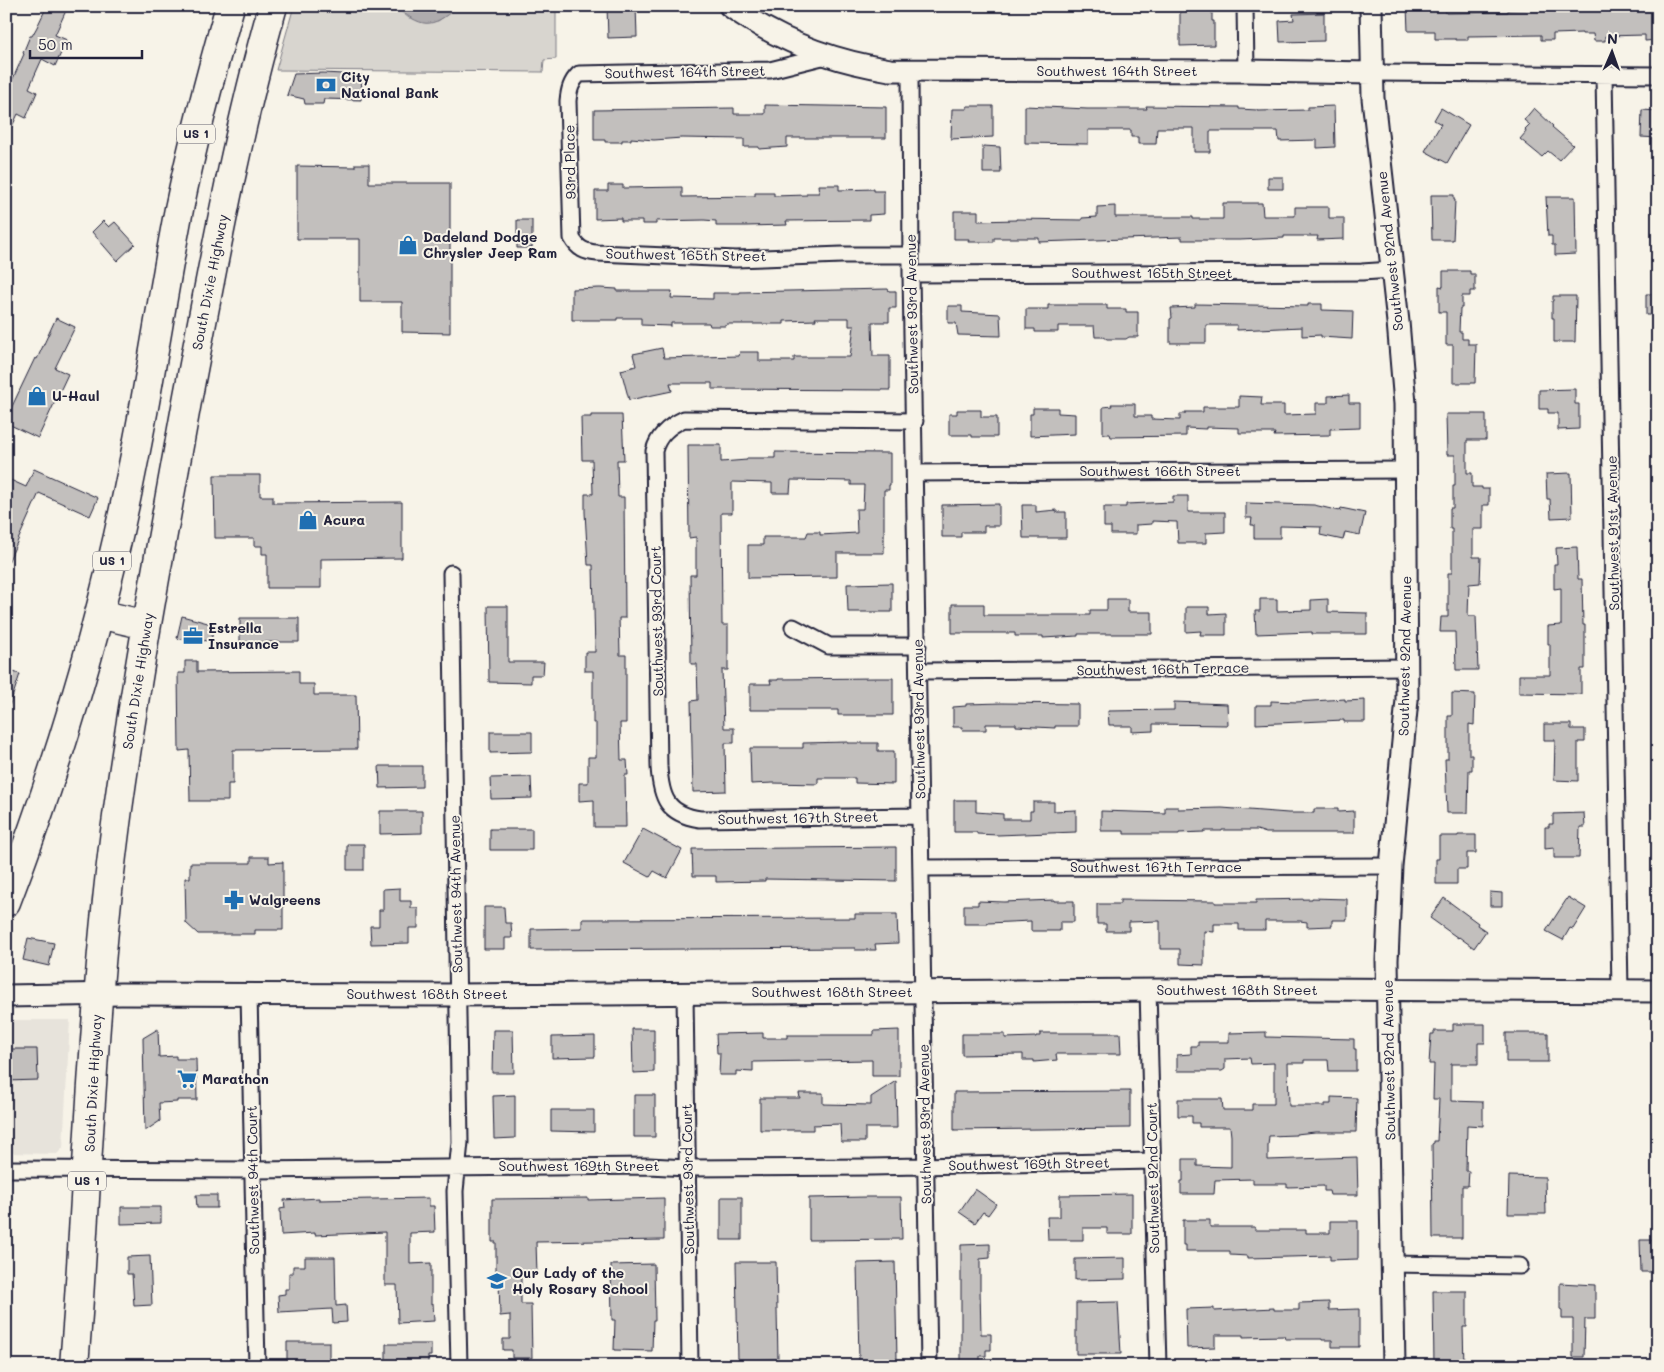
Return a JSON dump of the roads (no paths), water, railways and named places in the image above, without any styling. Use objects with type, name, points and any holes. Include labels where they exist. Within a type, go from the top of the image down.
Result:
[{"type":"highway","name":"US 1","points":[[6,902],[40,811],[99,614],[132,469],[179,209],[194,138],[230,6]]},
{"type":"highway","name":"South Dixie Highway","points":[[74,1366],[98,995],[118,809],[146,625],[215,252],[244,113],[273,6]]},
{"type":"highway","points":[[179,209],[186,229],[200,245],[215,252]]},
{"type":"highway","points":[[161,308],[180,325],[188,337],[196,356]]},
{"type":"highway","points":[[99,614],[146,625]]},
{"type":"street","points":[[730,6],[762,27],[789,41],[826,56]]},
{"type":"street","points":[[1245,6],[1246,71]]},
{"type":"street","name":"Southwest 92nd Avenue","points":[[1370,6],[1373,98],[1404,388],[1406,470],[1406,719],[1391,866],[1387,960],[1394,1366]]},
{"type":"street","name":"Southwest 164th Street","points":[[579,74],[770,70],[826,56],[867,67],[910,71],[1246,71],[1658,75]]},
{"type":"street","name":"Southwest 93rd Avenue","points":[[910,71],[911,274],[929,1366]]},
{"type":"street","name":"93rd Place","points":[[579,74],[573,80],[568,101],[572,233],[575,243],[582,250]]},
{"type":"street","name":"Southwest 91st Avenue","points":[[1604,75],[1620,991]]},
{"type":"street","name":"Southwest 165th Street","points":[[582,250],[597,254],[707,259],[842,254],[911,255]]},
{"type":"street","name":"Southwest 165th Street","points":[[911,274],[1362,272],[1392,270]]},
{"type":"street","name":"Southwest 93rd Court","points":[[678,813],[663,796],[659,767],[654,451],[659,439],[667,428],[689,419],[914,421]]},
{"type":"street","name":"Southwest 166th Street","points":[[915,473],[1406,470]]},
{"type":"street","name":"Southwest 94th Avenue","points":[[451,573],[460,1142],[455,1191],[460,1366]]},
{"type":"street","points":[[793,627],[829,646],[918,646]]},
{"type":"street","name":"Southwest 166th Terrace","points":[[919,671],[1407,667]]},
{"type":"street","name":"Southwest 167th Street","points":[[678,813],[700,819],[920,816]]},
{"type":"street","name":"Southwest 167th Terrace","points":[[921,868],[1391,866]]},
{"type":"street","name":"Southwest 168th Street","points":[[6,996],[1388,989],[1658,991]]},
{"type":"street","name":"Southwest 92nd Court","points":[[1148,990],[1158,1366]]},
{"type":"street","name":"Southwest 93rd Court","points":[[685,993],[690,1366]]},
{"type":"street","name":"Southwest 94th Court","points":[[249,994],[257,1366]]},
{"type":"street","name":"Southwest 169th Street","points":[[6,1169],[252,1170],[458,1166],[649,1166],[687,1168],[925,1166],[1152,1161]]},
{"type":"street","points":[[1392,1264],[1520,1266]]},
{"type":"place","name":"City National Bank","points":[[326,85]]},
{"type":"place","name":"Dadeland Dodge Chrysler Jeep Ram","points":[[408,245]]},
{"type":"place","name":"U-Haul","points":[[37,396]]},
{"type":"place","name":"Acura","points":[[308,520]]},
{"type":"place","name":"Estrella Insurance","points":[[193,636]]},
{"type":"place","name":"Walgreens","points":[[234,900]]},
{"type":"place","name":"Marathon","points":[[187,1079]]},
{"type":"place","name":"Our Lady of the Holy Rosary School","points":[[497,1281]]}]
